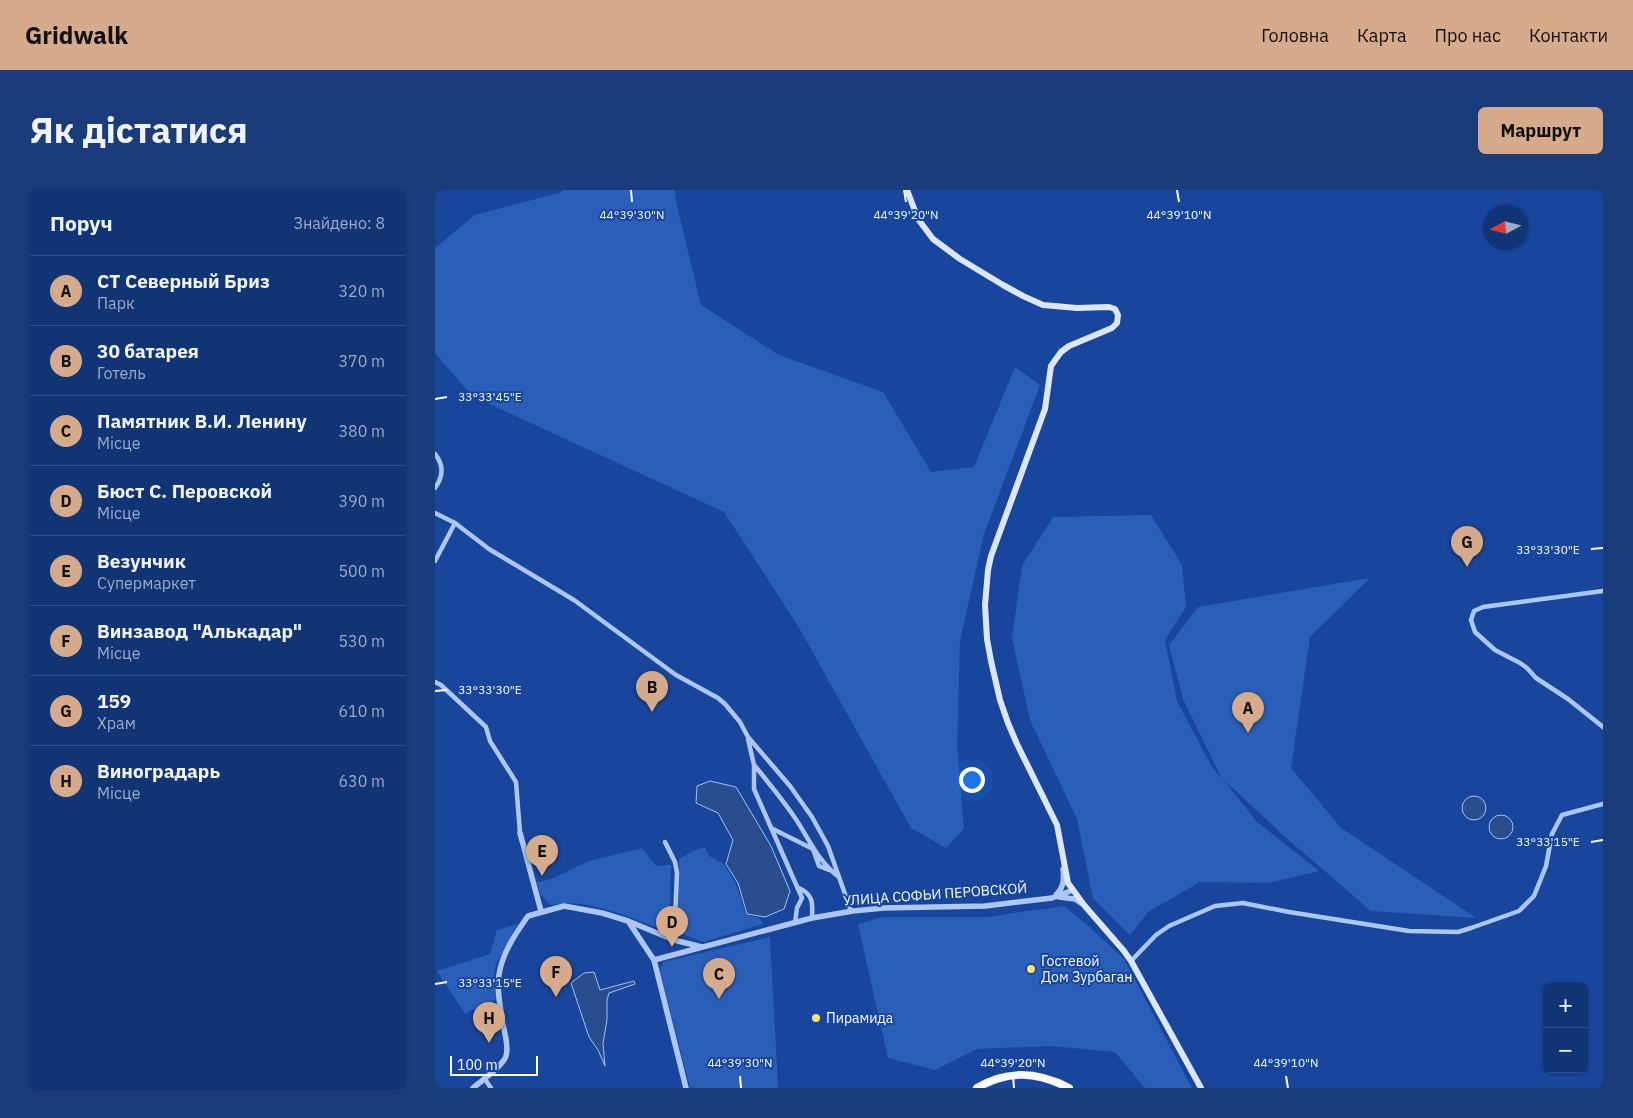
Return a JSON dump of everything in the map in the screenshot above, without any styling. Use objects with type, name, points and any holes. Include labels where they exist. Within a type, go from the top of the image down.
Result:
[{"type":"main road","points":[[907,190],[918,219],[933,239],[959,259],[1023,296],[1043,305],[1077,308],[1109,307],[1115,309],[1118,315],[1117,323],[1112,328],[1069,346],[1061,352],[1051,366],[1045,409],[987,570],[985,590],[987,639],[1000,700],[1008,723],[1054,816],[1059,832],[1068,883],[1084,905],[1125,951],[1201,1088]]},
{"type":"main road","points":[[977,1088],[998,1078],[1025,1074],[1052,1079],[1069,1088]]},
{"type":"street","points":[[435,454],[440,460],[441,479],[435,488]]},
{"type":"street","points":[[435,513],[455,523],[489,550],[574,600],[676,675],[718,698],[813,816],[828,846],[851,911]]},
{"type":"street","points":[[435,562],[455,523]]},
{"type":"street","points":[[1603,591],[1483,607],[1474,611],[1471,620],[1475,632],[1495,650],[1527,668],[1536,678],[1567,698],[1603,727]]},
{"type":"street","points":[[435,682],[441,685],[486,727],[490,741],[516,782],[520,833],[541,911]]},
{"type":"street","points":[[748,737],[754,765],[754,789],[802,898],[797,908],[795,923]]},
{"type":"street","points":[[754,765],[794,816],[813,849],[819,866],[839,877]]},
{"type":"street","points":[[1131,961],[1156,934],[1169,926],[1215,906],[1243,903],[1409,932],[1458,932],[1519,911],[1534,896],[1546,866],[1552,834],[1562,815],[1603,804]]},
{"type":"street","points":[[771,828],[813,849]]},
{"type":"street","points":[[665,842],[675,862],[677,873],[674,940]]},
{"type":"street","points":[[1052,898],[1062,888],[1064,882],[1063,860]]},
{"type":"street","points":[[797,887],[806,891],[813,903],[812,918]]},
{"type":"street","name":"УЛИЦА СОФЬИ ПЕРОВСКОЙ","points":[[654,960],[812,918],[851,911],[884,908],[985,906],[1052,898],[1073,890]]},
{"type":"street","points":[[1052,898],[1075,899],[1084,905]]},
{"type":"street","points":[[473,1088],[499,1065],[506,1056],[507,1046],[498,976],[517,932],[528,916],[564,906],[602,913],[628,921],[674,940],[695,946],[707,947]]},
{"type":"street","points":[[628,921],[654,960],[686,1088]]},
{"type":"street","points":[[485,1078],[491,1088]]},
{"type":"shaded area","points":[[564,190],[675,190],[676,202],[701,305],[779,355],[883,392],[931,472],[974,467],[1015,367],[1040,385],[984,534],[960,641],[957,746],[964,829],[946,848],[911,828],[798,626],[724,512],[472,396],[435,353],[435,248],[475,215],[559,193]]},
{"type":"shaded area","points":[[1151,515],[1182,565],[1186,607],[1165,640],[1177,701],[1212,767],[1222,779],[1183,699],[1169,645],[1198,607],[1370,578],[1310,637],[1291,768],[1341,828],[1476,918],[1371,911],[1283,835],[1223,779],[1257,822],[1319,871],[1268,883],[1200,882],[1148,912],[1130,935],[1093,898],[1077,819],[1030,720],[1012,638],[1022,566],[1053,517]]},
{"type":"shaded area","points":[[710,781],[736,787],[771,846],[790,891],[784,909],[765,917],[747,914],[738,883],[726,864],[733,840],[718,813],[696,803],[697,786]]},
{"type":"shaded area","points":[[1474,796],[1483,799],[1486,808],[1483,817],[1474,820],[1465,817],[1462,808],[1465,799]]},
{"type":"shaded area","points":[[1501,815],[1510,818],[1513,827],[1510,836],[1501,839],[1492,836],[1489,827],[1492,818]]},
{"type":"shaded area","points":[[705,847],[709,856],[724,864],[736,884],[746,915],[760,918],[763,924],[704,942],[676,932],[679,859]]},
{"type":"shaded area","points":[[642,848],[656,866],[671,865],[669,927],[664,930],[593,906],[565,903],[551,905],[540,894],[537,882],[551,879],[589,861]]},
{"type":"shaded area","points":[[1064,906],[1124,959],[1192,1088],[1145,1088],[1115,1052],[1051,1046],[977,1049],[935,1070],[888,1058],[858,924],[883,917],[987,917]]},
{"type":"shaded area","points":[[518,924],[496,964],[493,980],[496,999],[465,1014],[437,971],[490,954],[497,930]]},
{"type":"shaded area","points":[[770,937],[778,1088],[690,1088],[660,972],[663,962]]},
{"type":"shaded area","points":[[594,972],[600,990],[634,981],[635,984],[609,993],[603,1043],[605,1066],[598,1050],[589,1037],[571,983],[584,973]]},
{"type":"place","name":"159","points":[[1467,567]]},
{"type":"place","name":"30 батарея","points":[[652,712]]},
{"type":"place","name":"СТ Северный Бриз","points":[[1248,733]]},
{"type":"place","name":"Везунчик","points":[[542,876]]},
{"type":"place","name":"Бюст С. Перовской","points":[[672,947]]},
{"type":"place","name":"Гостевой Дом Зурбаган","points":[[1031,969]]},
{"type":"place","name":"Винзавод \"Алькадар\"","points":[[556,997]]},
{"type":"place","name":"Памятник В.И. Ленину","points":[[719,999]]},
{"type":"place","name":"Пирамида","points":[[816,1018]]},
{"type":"place","name":"Виноградарь","points":[[489,1043]]}]
